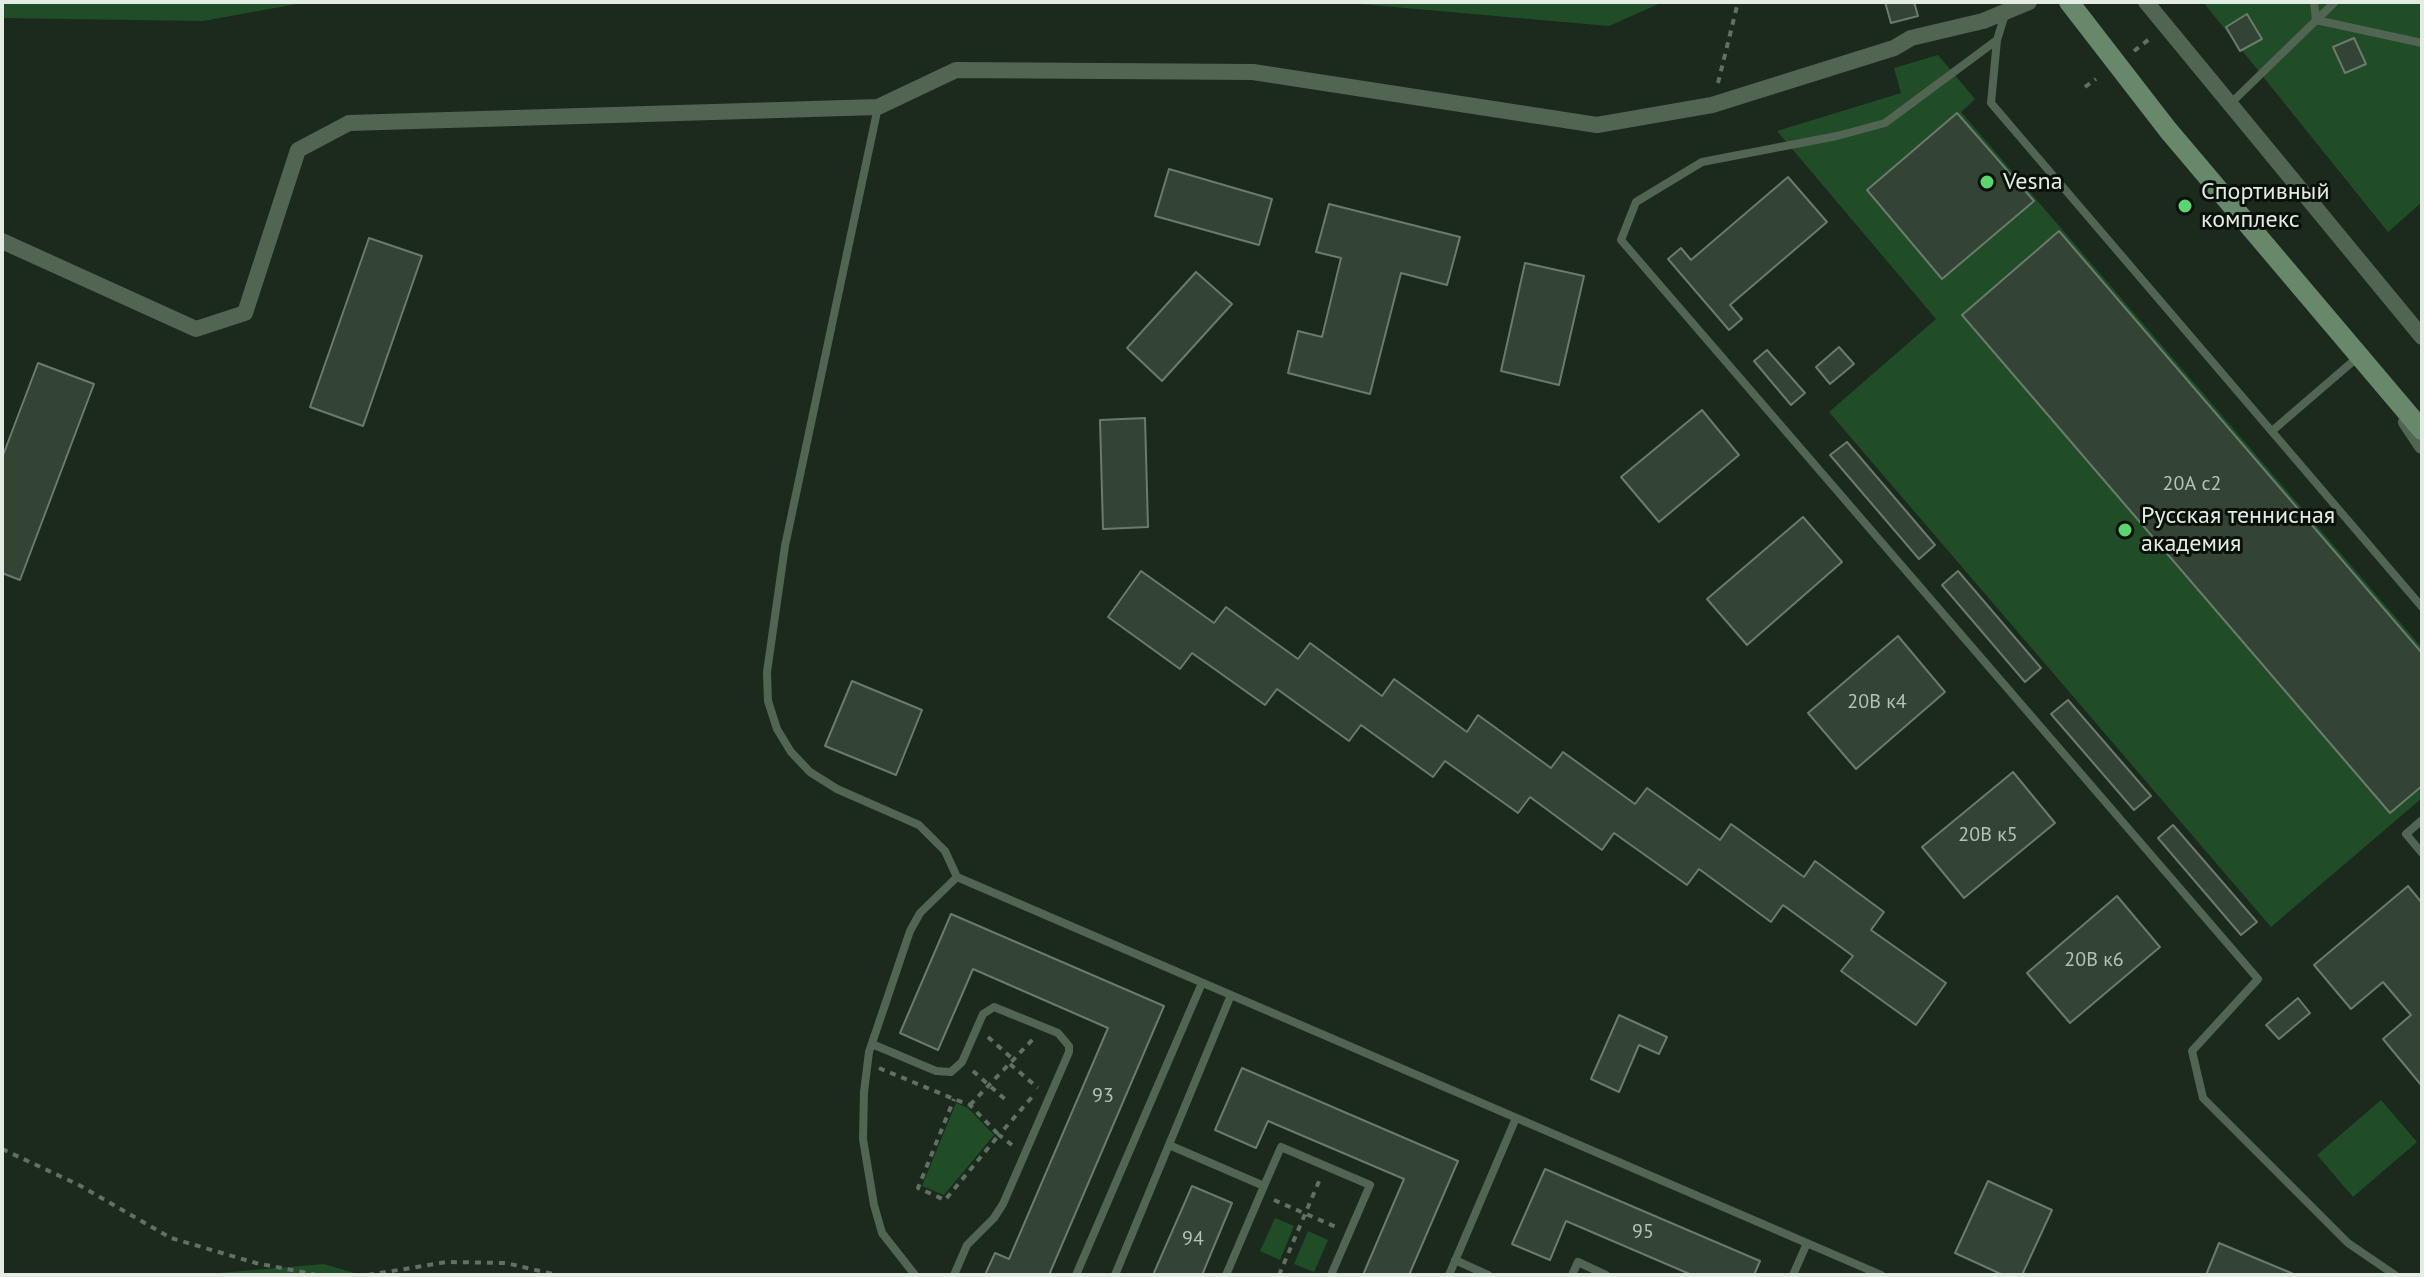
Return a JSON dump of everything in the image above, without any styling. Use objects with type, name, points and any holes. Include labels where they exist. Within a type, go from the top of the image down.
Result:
[{"type":"main road","points":[[2069,2],[2168,130],[2422,430]]},
{"type":"street","points":[[2,241],[196,329],[245,313],[298,150],[349,123],[878,107],[956,70],[1253,72],[1597,125],[1712,105],[1894,48],[1911,38],[1983,21],[2029,2]]},
{"type":"street","points":[[2146,2],[2422,337]]},
{"type":"street","points":[[2379,380],[2422,446]]},
{"type":"lane","points":[[2314,2],[2316,20]]},
{"type":"lane","points":[[2228,105],[2335,2]]},
{"type":"lane","points":[[2006,11],[1997,40],[1991,103],[2422,607]]},
{"type":"lane","points":[[2316,20],[2422,43]]},
{"type":"lane","points":[[1997,40],[1885,123],[1837,136],[1702,162],[1636,202],[1621,240],[1678,302],[2258,979],[2192,1051],[2203,1098],[2348,1243],[2395,1275]]},
{"type":"lane","points":[[878,107],[785,546],[767,672],[768,701],[777,729],[791,752],[810,772],[837,789],[919,825],[945,851],[957,877],[1881,1275]]},
{"type":"lane","points":[[2272,431],[2359,357]]},
{"type":"lane","points":[[2422,820],[2406,834],[2422,853]]},
{"type":"lane","points":[[915,1275],[882,1233],[874,1205],[863,1139],[864,1092],[872,1044],[891,982],[915,921],[957,877]]},
{"type":"lane","points":[[1076,1275],[1202,983]]},
{"type":"lane","points":[[1115,1275],[1231,995]]},
{"type":"lane","points":[[872,1044],[936,1071],[951,1072],[962,1061],[986,1010],[994,1007],[1064,1037],[1069,1052],[1003,1204],[994,1218],[967,1245],[954,1275]]},
{"type":"lane","points":[[1449,1275],[1516,1118]]},
{"type":"lane","points":[[1169,1145],[1262,1190]]},
{"type":"lane","points":[[1226,1275],[1281,1147],[1370,1185],[1331,1275]]},
{"type":"lane","points":[[1793,1275],[1807,1243]]},
{"type":"lane","points":[[1455,1260],[1488,1275]]},
{"type":"lane","points":[[1572,1275],[1578,1262],[1606,1275]]},
{"type":"path","points":[[1712,105],[1738,2]]},
{"type":"path","points":[[2134,51],[2154,35]]},
{"type":"path","points":[[2085,87],[2096,79]]},
{"type":"path","points":[[970,1105],[1045,1027]]},
{"type":"path","points":[[954,1099],[918,1188],[945,1200],[1039,1090],[977,1028]]},
{"type":"path","points":[[962,1061],[1007,1101]]},
{"type":"path","points":[[868,1064],[970,1105],[1024,1155]]},
{"type":"path","points":[[2,1149],[79,1185],[171,1238],[256,1263],[317,1275]]},
{"type":"path","points":[[1279,1275],[1326,1166]]},
{"type":"path","points":[[1262,1190],[1350,1233]]},
{"type":"path","points":[[368,1275],[447,1262],[506,1263],[557,1275]]},
{"type":"green space","points":[[2,2],[308,2],[203,21],[2,18]]},
{"type":"green space","points":[[1337,2],[1663,2],[1609,26]]},
{"type":"green space","points":[[2203,2],[2422,2],[2422,202],[2388,232]]},
{"type":"green space","name":"Русская теннисная академия","points":[[1938,55],[1975,99],[1961,112],[2422,648],[2422,798],[2271,927],[1829,412],[1936,319],[1777,131],[1901,93],[1894,68]]},
{"type":"green space","points":[[2381,1100],[2417,1142],[2353,1197],[2317,1155]]},
{"type":"green space","points":[[956,1103],[968,1108],[994,1135],[944,1195],[922,1186]]},
{"type":"green space","points":[[1275,1218],[1294,1226],[1280,1260],[1260,1251]]},
{"type":"green space","points":[[1308,1231],[1328,1240],[1314,1272],[1294,1264]]},
{"type":"green space","points":[[324,1264],[361,1275],[195,1275]]},
{"type":"building","points":[[1885,2],[1914,2],[1918,16],[1891,23]]},
{"type":"building","points":[[2247,14],[2262,39],[2240,51],[2226,27]]},
{"type":"building","points":[[2354,38],[2366,64],[2345,73],[2333,47]]},
{"type":"building","points":[[1957,113],[2034,201],[1942,279],[1867,190]]},
{"type":"building","points":[[1169,169],[1272,199],[1259,245],[1155,216]]},
{"type":"building","points":[[1788,177],[1827,222],[1730,305],[1742,319],[1729,330],[1668,259],[1681,248],[1691,260]]},
{"type":"building","points":[[1329,204],[1460,237],[1447,285],[1401,273],[1370,394],[1288,373],[1298,331],[1322,337],[1341,258],[1316,252]]},
{"type":"building","points":[[2059,231],[2422,653],[2422,786],[2390,813],[1962,315]]},
{"type":"building","points":[[369,238],[422,256],[363,426],[310,407]]},
{"type":"building","points":[[1525,263],[1584,276],[1559,385],[1501,371]]},
{"type":"building","points":[[1196,272],[1232,304],[1162,381],[1127,348]]},
{"type":"building","points":[[1839,347],[1854,364],[1830,384],[1816,367]]},
{"type":"building","points":[[1767,350],[1805,393],[1791,405],[1754,361]]},
{"type":"building","points":[[38,363],[94,384],[20,580],[2,573],[2,458]]},
{"type":"building","points":[[1702,410],[1739,455],[1659,522],[1621,477]]},
{"type":"building","points":[[1145,418],[1148,527],[1103,529],[1100,420]]},
{"type":"building","points":[[1847,442],[1935,545],[1919,559],[1830,455]]},
{"type":"building","points":[[1803,517],[1842,562],[1747,645],[1707,599]]},
{"type":"building","points":[[1141,571],[1214,623],[1226,607],[1298,659],[1310,643],[1382,696],[1394,679],[1467,732],[1478,715],[1551,768],[1563,752],[1635,804],[1647,788],[1720,840],[1731,824],[1804,877],[1815,861],[1884,912],[1871,930],[1946,983],[1916,1025],[1841,971],[1853,956],[1783,905],[1771,922],[1699,869],[1687,885],[1614,833],[1602,850],[1530,797],[1518,813],[1445,761],[1433,777],[1361,725],[1349,741],[1277,689],[1265,705],[1192,653],[1180,669],[1108,617]]},
{"type":"building","points":[[1958,571],[2041,668],[2025,682],[1942,585]]},
{"type":"building","points":[[1898,636],[1945,692],[1856,769],[1808,713]]},
{"type":"building","points":[[852,681],[922,710],[896,775],[825,746]]},
{"type":"building","points":[[2068,700],[2151,796],[2134,810],[2051,714]]},
{"type":"building","points":[[2013,772],[2055,823],[1964,898],[1922,847]]},
{"type":"building","points":[[2173,825],[2257,922],[2241,935],[2158,838]]},
{"type":"building","points":[[2408,886],[2422,903],[2422,1086],[2383,1039],[2411,1015],[2383,982],[2351,1009],[2314,965]]},
{"type":"building","points":[[2117,896],[2160,947],[2070,1023],[2027,973]]},
{"type":"building","points":[[951,914],[1164,1006],[1049,1275],[985,1275],[995,1253],[1009,1259],[1108,1028],[973,969],[938,1050],[900,1033]]},
{"type":"building","points":[[2298,998],[2310,1013],[2279,1039],[2266,1025]]},
{"type":"building","points":[[1619,1015],[1667,1037],[1659,1054],[1639,1045],[1619,1092],[1591,1079]]},
{"type":"building","points":[[1242,1068],[1458,1161],[1409,1275],[1363,1275],[1404,1179],[1268,1121],[1256,1148],[1215,1130]]},
{"type":"building","points":[[1545,1169],[1760,1261],[1754,1275],[1692,1275],[1566,1221],[1550,1260],[1512,1244]]},
{"type":"building","points":[[1988,1181],[2052,1210],[2022,1275],[2003,1275],[1955,1253]]},
{"type":"building","points":[[1192,1186],[1232,1203],[1202,1275],[1153,1275]]},
{"type":"building","points":[[2219,1243],[2296,1275],[2206,1275]]},
{"type":"place","name":"Vesna","points":[[1987,182]]},
{"type":"place","name":"Спортивный комплекс","points":[[2185,206]]},
{"type":"place","name":"Русская теннисная академия","points":[[2125,530]]}]
